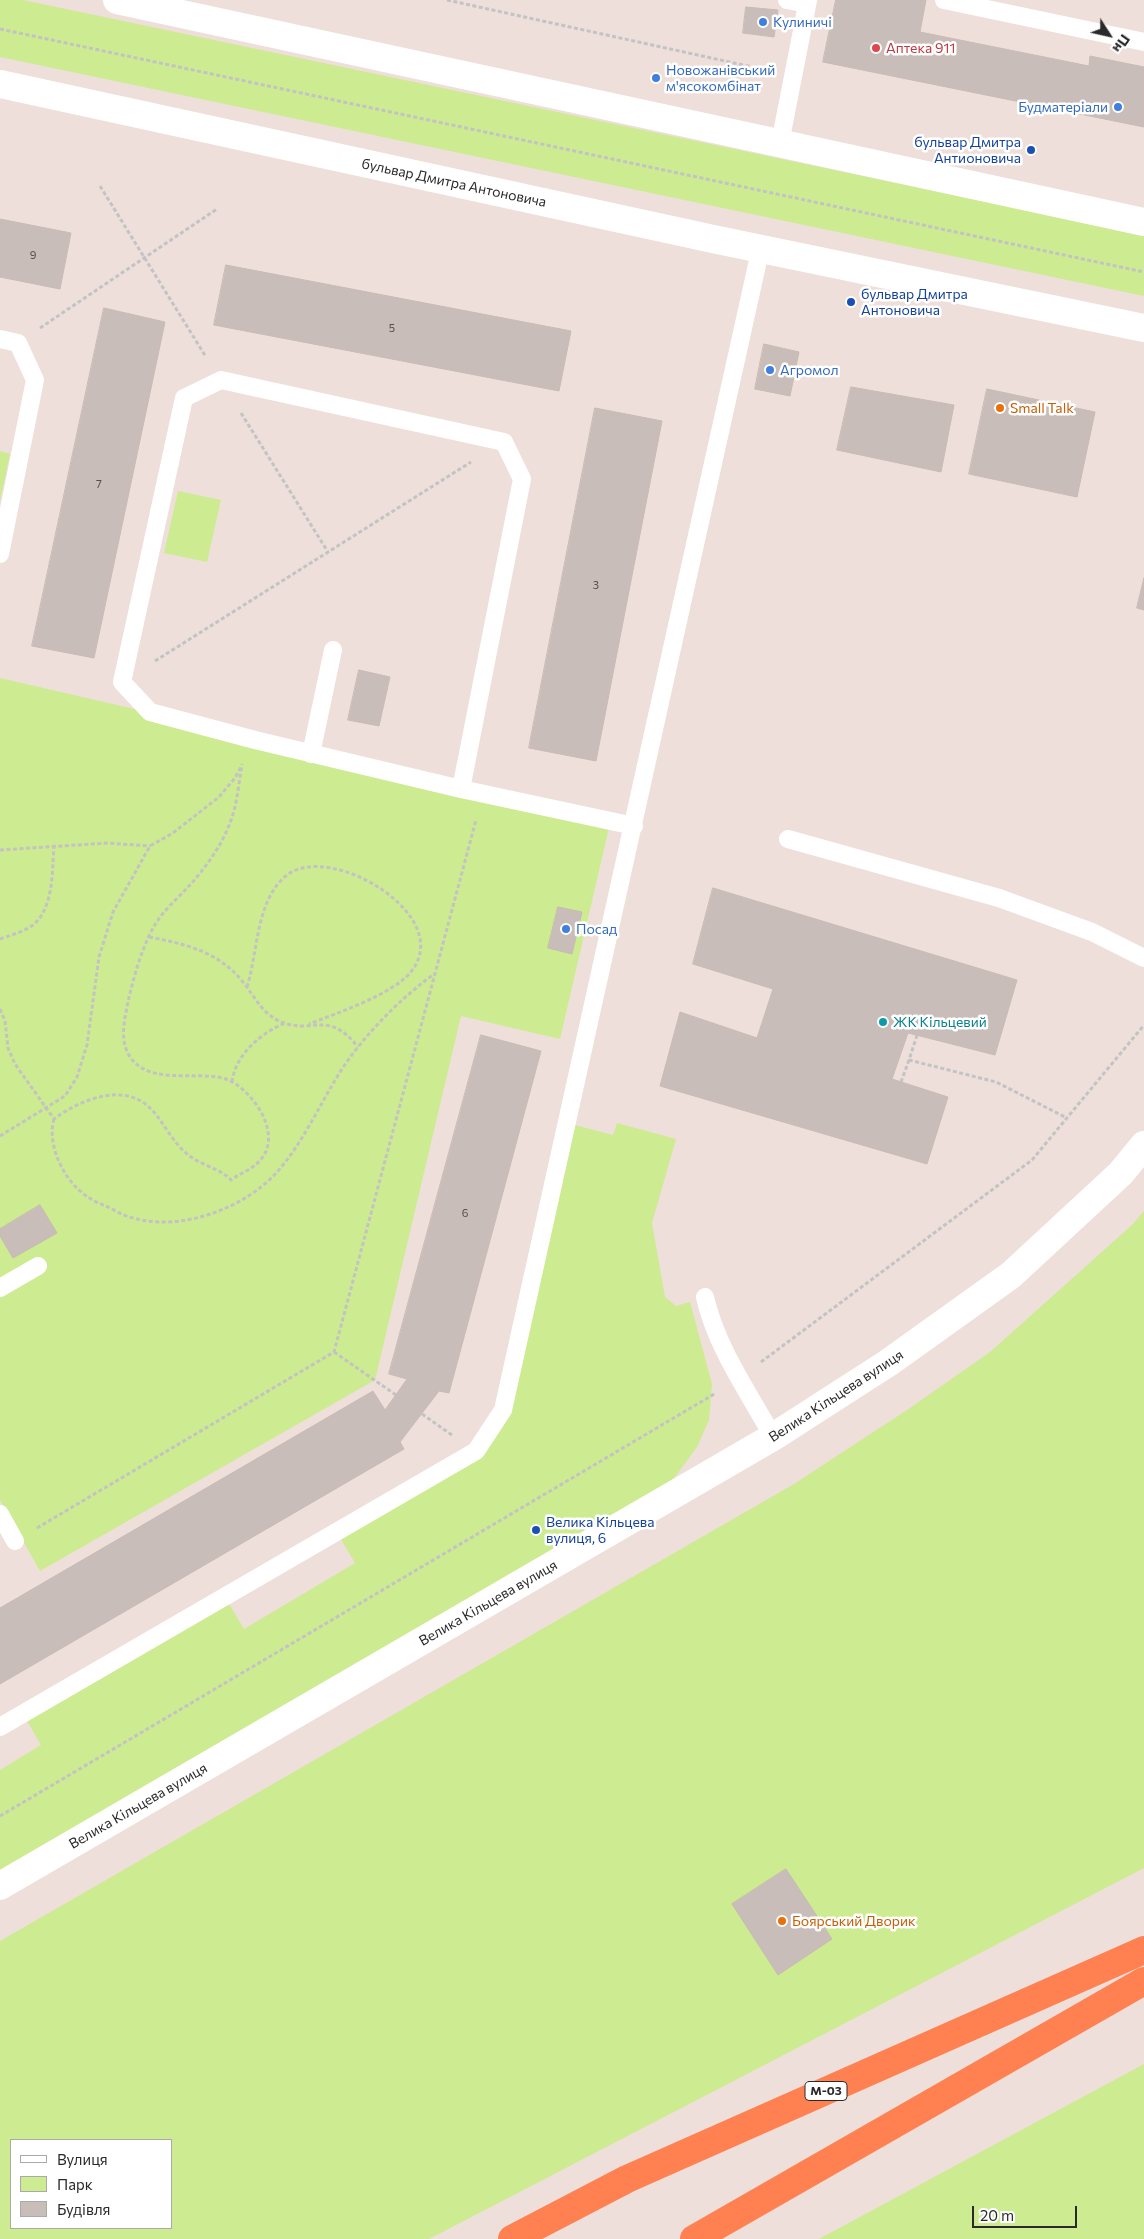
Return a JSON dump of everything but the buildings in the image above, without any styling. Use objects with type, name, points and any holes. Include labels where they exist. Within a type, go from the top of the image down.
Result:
[{"type":"highway","name":"М-03","points":[[512,2239],[627,2179],[1144,1950]]},
{"type":"highway","points":[[694,2239],[1144,1981]]},
{"type":"street","points":[[117,0],[1144,222]]},
{"type":"street","name":"бульвар Дмитра Антоновича","points":[[0,84],[713,239],[761,247],[1144,328]]},
{"type":"street","name":"Велика Кільцева вулиця","points":[[0,1886],[773,1437],[888,1363],[1011,1274],[1121,1173],[1144,1145]]},
{"type":"lane","points":[[780,143],[808,2],[787,0]]},
{"type":"lane","points":[[944,0],[1144,42]]},
{"type":"lane","points":[[0,1727],[476,1451],[502,1410],[634,826],[761,247]]},
{"type":"lane","points":[[0,339],[18,343],[35,380],[0,554]]},
{"type":"lane","points":[[461,789],[522,479],[504,442],[220,380],[184,398],[122,682],[150,712],[311,754],[461,789],[634,826]]},
{"type":"lane","points":[[311,754],[333,650]]},
{"type":"lane","points":[[788,839],[998,898],[1092,932],[1144,958]]},
{"type":"lane","points":[[0,1288],[38,1266]]},
{"type":"lane","points":[[705,1298],[709,1314],[727,1353],[773,1437]]},
{"type":"lane","points":[[0,1514],[15,1541]]},
{"type":"path","points":[[447,0],[793,76]]},
{"type":"path","points":[[0,29],[1144,272]]},
{"type":"path","points":[[100,186],[328,552]]},
{"type":"path","points":[[18,343],[217,209]]},
{"type":"path","points":[[122,682],[504,442]]},
{"type":"path","points":[[0,1136],[65,1096],[77,1077],[87,1045],[100,957],[113,912],[150,846],[173,833],[219,797],[235,778],[255,740]]},
{"type":"path","points":[[242,764],[230,824],[190,885],[164,912],[149,937],[133,980],[124,1019],[125,1046],[131,1057],[141,1066],[155,1073],[166,1076],[206,1074],[232,1082],[254,1102],[267,1126],[268,1144],[263,1157],[253,1168],[231,1180],[225,1173],[200,1164],[185,1152],[152,1110],[143,1102],[133,1097],[120,1095],[95,1098],[73,1106],[54,1119],[51,1129],[53,1145],[62,1167],[79,1190],[92,1200],[132,1218],[154,1222],[176,1222],[214,1212],[234,1204],[261,1187],[278,1170],[301,1139],[358,1047],[403,1000],[434,974]]},
{"type":"path","points":[[15,1541],[334,1352],[434,974],[484,794]]},
{"type":"path","points":[[0,850],[107,843],[150,846]]},
{"type":"path","points":[[0,939],[20,932],[40,918],[50,886],[54,846]]},
{"type":"path","points":[[247,987],[256,955],[262,915],[276,888],[286,876],[297,868],[308,866],[330,869],[369,882],[386,893],[411,916],[420,940],[415,965],[411,972],[398,984],[354,1006],[309,1024]]},
{"type":"path","points":[[149,937],[191,946],[208,953],[226,964],[266,1012],[286,1023],[331,1025],[340,1029],[358,1047]]},
{"type":"path","points":[[0,1009],[5,1021],[8,1048],[11,1055],[54,1119]]},
{"type":"path","points":[[232,1082],[237,1066],[261,1036],[286,1023]]},
{"type":"path","points":[[760,1363],[1032,1160],[1144,1024]]},
{"type":"path","points":[[901,1082],[917,1035]]},
{"type":"path","points":[[909,1060],[996,1082],[1067,1118]]},
{"type":"path","points":[[334,1352],[396,1395]]},
{"type":"path","points":[[0,1816],[720,1390]]},
{"type":"path","points":[[422,1414],[453,1436]]},
{"type":"path","points":[[445,1442],[458,1429]]},
{"type":"green space","points":[[0,0],[23,0],[1144,235],[1144,296],[0,57]]},
{"type":"green space","points":[[0,451],[10,454],[0,501]]},
{"type":"green space","points":[[178,491],[221,500],[207,562],[164,553]]},
{"type":"green space","points":[[0,678],[611,819],[560,1039],[461,1016],[375,1380],[40,1571],[0,1500]]},
{"type":"green space","points":[[567,1123],[613,1135],[617,1123],[676,1139],[652,1223],[665,1297],[676,1306],[690,1302],[712,1384],[709,1420],[697,1447],[652,1508],[0,1886],[0,1770],[41,1745],[23,1714],[225,1597],[244,1629],[355,1563],[336,1531],[476,1451],[503,1410]]},
{"type":"green space","points":[[1144,1211],[1144,1868],[429,2239],[0,2239],[0,1941],[794,1484],[910,1408],[990,1352],[1132,1225]]},
{"type":"green space","points":[[1144,2064],[1144,2239],[819,2239]]},
{"type":"place","name":"Кулиничі","points":[[763,22]]},
{"type":"place","name":"Аптека 911","points":[[876,48]]},
{"type":"place","name":"Новожанівський м'ясокомбінат","points":[[656,78]]},
{"type":"place","name":"Будматеріали","points":[[1118,107]]},
{"type":"place","name":"бульвар Дмитра Антионовича","points":[[1031,150]]},
{"type":"place","name":"бульвар Дмитра Антоновича","points":[[851,302]]},
{"type":"place","name":"Агромол","points":[[770,370]]},
{"type":"place","name":"Small Talk","points":[[1000,408]]},
{"type":"place","name":"Посад","points":[[566,929]]},
{"type":"place","name":"ЖК Кільцевий","points":[[883,1022]]},
{"type":"place","name":"Велика Кільцева вулиця, 6","points":[[536,1530]]},
{"type":"place","name":"Боярський Дворик","points":[[782,1921]]}]
